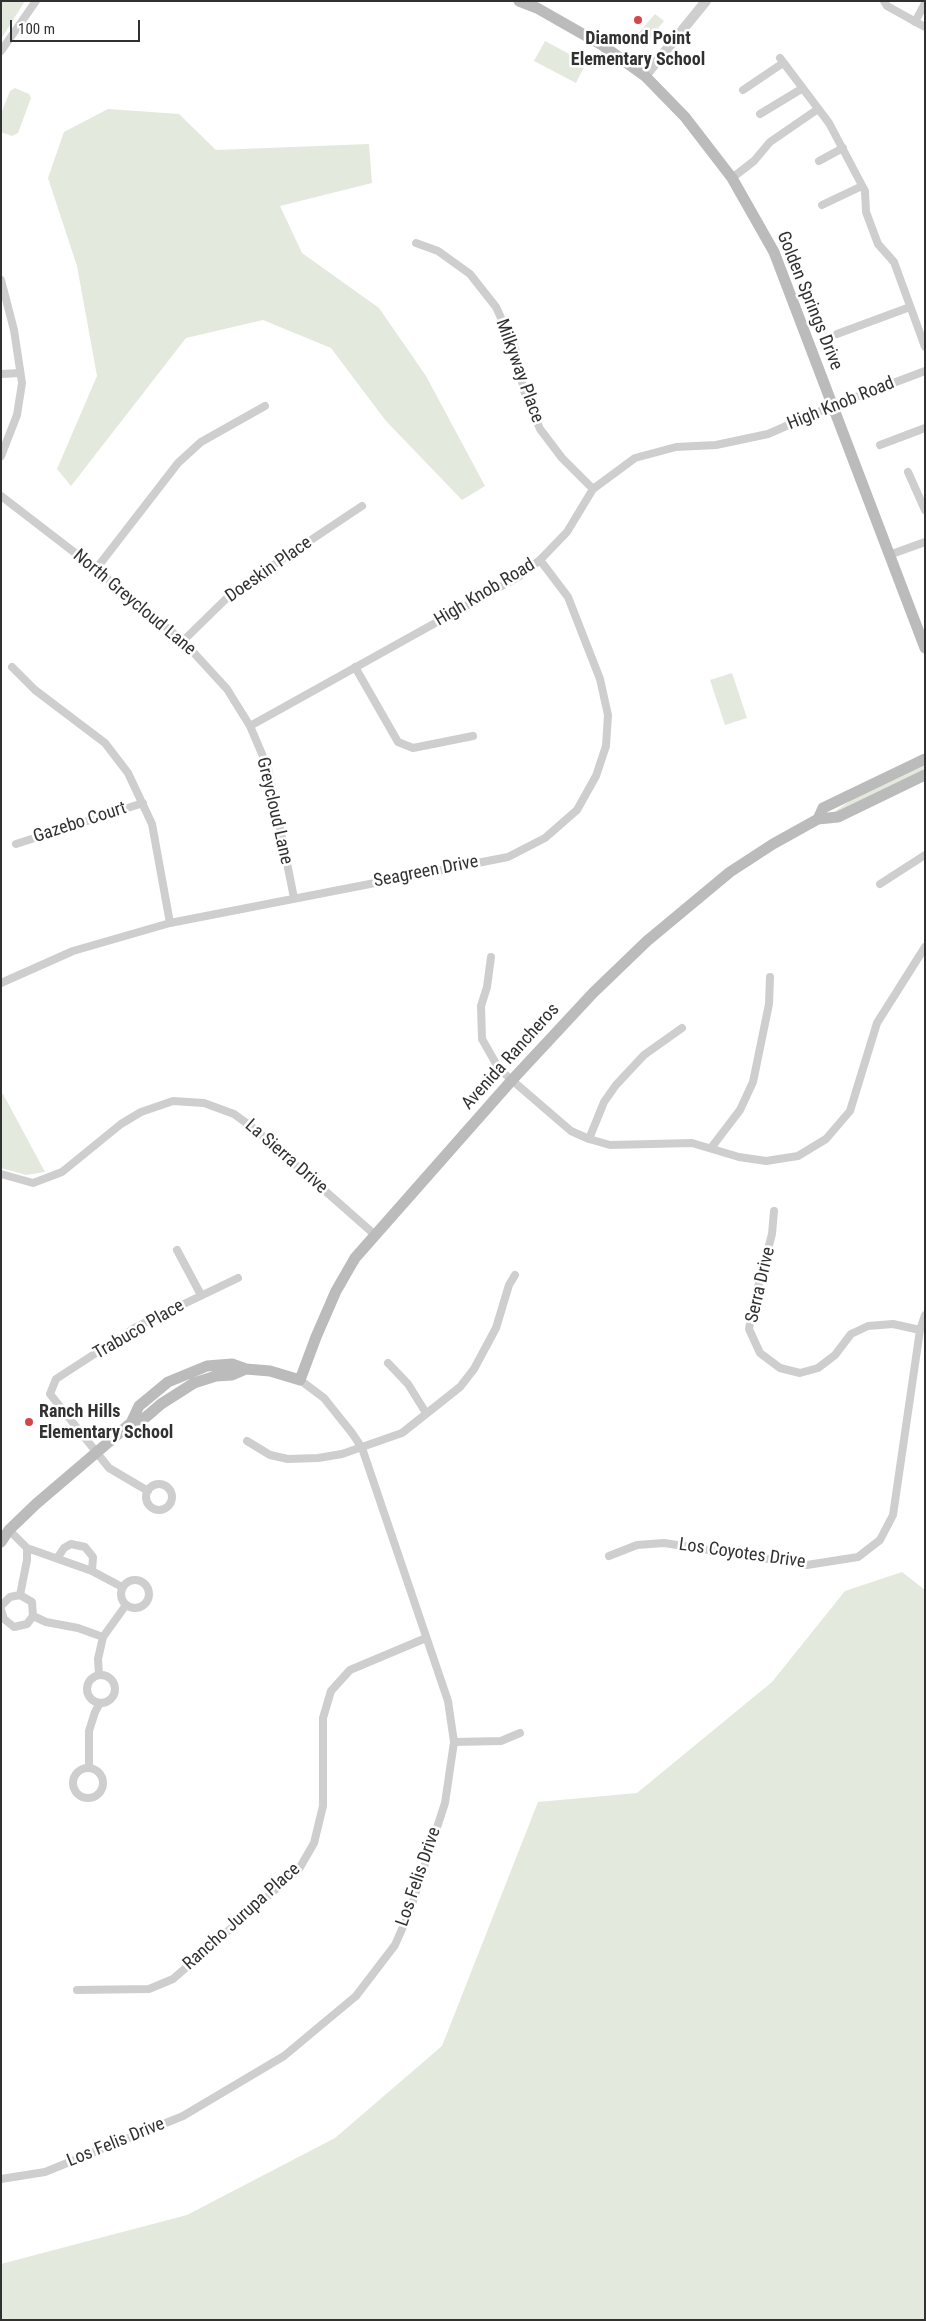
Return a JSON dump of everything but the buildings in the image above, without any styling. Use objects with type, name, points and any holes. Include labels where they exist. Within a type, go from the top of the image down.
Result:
[{"type":"main road","name":"Golden Springs Drive","points":[[519,1],[537,8],[602,45],[645,76],[685,117],[732,178],[774,252],[925,648]]},
{"type":"main road","name":"Avenida Rancheros","points":[[818,820],[823,808],[925,759]]},
{"type":"main road","name":"Avenida Rancheros","points":[[300,1380],[311,1347],[336,1292],[355,1258],[374,1234],[512,1080],[593,993],[647,941],[730,872],[773,844],[818,820],[838,817],[925,775]]},
{"type":"main road","points":[[1,1542],[5,1531],[130,1423],[146,1417],[161,1404],[194,1383],[216,1376],[232,1375],[246,1369],[270,1371],[300,1380]]},
{"type":"street","points":[[1,51],[36,1]]},
{"type":"street","points":[[645,76],[706,1]]},
{"type":"street","points":[[884,1],[925,27]]},
{"type":"street","points":[[916,22],[925,3]]},
{"type":"street","points":[[743,90],[782,60],[818,109],[865,191],[866,212],[878,244],[894,262],[925,347]]},
{"type":"street","points":[[760,114],[803,88]]},
{"type":"street","points":[[732,178],[759,157],[770,142],[818,109]]},
{"type":"street","points":[[819,161],[842,148]]},
{"type":"street","points":[[822,204],[862,186]]},
{"type":"street","name":"Milkyway Place","points":[[416,243],[438,252],[470,274],[496,307],[515,348],[524,391],[540,429],[562,458],[594,489]]},
{"type":"street","points":[[1,280],[14,330],[22,383],[17,415],[1,456]]},
{"type":"street","points":[[838,334],[910,307]]},
{"type":"street","name":"High Knob Road","points":[[250,726],[518,577],[540,560],[568,532],[594,489],[635,458],[676,447],[716,445],[768,434],[832,406],[925,371]]},
{"type":"street","points":[[1,374],[20,373]]},
{"type":"street","points":[[96,569],[178,463],[201,442],[265,406]]},
{"type":"street","points":[[880,445],[925,428]]},
{"type":"street","points":[[908,472],[925,510]]},
{"type":"street","name":"North Greycloud Lane","points":[[1,496],[96,569],[183,641],[227,689],[250,726]]},
{"type":"street","name":"Doeskin Place","points":[[183,641],[233,592],[362,506]]},
{"type":"street","points":[[889,555],[925,542]]},
{"type":"street","name":"Seagreen Drive","points":[[1,983],[73,950],[170,923],[508,856],[546,838],[577,810],[596,776],[606,746],[608,715],[600,678],[568,597],[540,560]]},
{"type":"street","points":[[12,667],[35,690],[105,744],[128,773],[152,824],[170,923]]},
{"type":"street","points":[[355,667],[398,742],[413,748],[473,736]]},
{"type":"street","name":"Greycloud Lane","points":[[250,726],[268,768],[294,898]]},
{"type":"street","name":"Gazebo Court","points":[[16,844],[143,802]]},
{"type":"street","points":[[880,884],[925,855]]},
{"type":"street","points":[[491,957],[487,986],[481,1006],[482,1039],[498,1069],[553,1118],[571,1131],[610,1145],[673,1142],[692,1144],[739,1157],[766,1161],[798,1156],[826,1139],[850,1111],[877,1023],[923,953]]},
{"type":"street","points":[[711,1148],[740,1110],[753,1082],[769,1004],[770,977]]},
{"type":"street","points":[[589,1139],[604,1102],[624,1075],[644,1055],[682,1028]]},
{"type":"street","name":"La Sierra Drive","points":[[1,1174],[33,1182],[40,1180],[62,1172],[121,1124],[141,1112],[173,1101],[204,1103],[234,1114],[256,1130],[374,1234]]},
{"type":"street","name":"Serra Drive","points":[[774,1212],[772,1234],[752,1306],[750,1329],[760,1353],[780,1368],[800,1373],[818,1368],[835,1355],[850,1334],[868,1326],[893,1324],[920,1330]]},
{"type":"street","points":[[177,1250],[201,1295]]},
{"type":"street","points":[[248,1441],[270,1456],[288,1459],[318,1458],[342,1454],[402,1433],[460,1387],[474,1369],[496,1328],[509,1285],[515,1275]]},
{"type":"street","name":"Trabuco Place","points":[[96,1453],[50,1394],[56,1379],[136,1327],[238,1278]]},
{"type":"street","name":"Los Coyotes Drive","points":[[609,1556],[637,1545],[664,1543],[807,1565],[858,1557],[880,1540],[894,1515],[920,1330],[925,1315]]},
{"type":"street","points":[[388,1363],[408,1384],[426,1413]]},
{"type":"street","name":"Los Felis Drive","points":[[1,2179],[46,2172],[182,2116],[284,2056],[356,1996],[395,1945],[409,1913],[445,1802],[454,1742],[448,1701],[362,1448],[324,1398],[300,1380]]},
{"type":"street","points":[[96,1453],[109,1468],[148,1491]]},
{"type":"street","points":[[5,1531],[27,1548],[58,1557],[92,1571],[122,1587]]},
{"type":"street","points":[[58,1557],[64,1548],[70,1544],[85,1547],[93,1557],[92,1571]]},
{"type":"street","points":[[20,1594],[27,1560],[27,1548]]},
{"type":"street","points":[[132,1580],[148,1587],[149,1593],[145,1604],[140,1608],[126,1605],[122,1599],[122,1587],[132,1580]]},
{"type":"street","points":[[1,1606],[10,1597],[20,1594]]},
{"type":"street","points":[[1,1610],[4,1619],[14,1626],[27,1624],[34,1616],[32,1602],[20,1594]]},
{"type":"street","points":[[98,1675],[98,1659],[103,1637],[126,1605]]},
{"type":"street","points":[[34,1616],[46,1622],[78,1628],[103,1637]]},
{"type":"street","name":"Rancho Jurupa Place","points":[[77,1990],[149,1989],[173,1980],[300,1869],[314,1842],[324,1806],[323,1718],[331,1691],[350,1670],[426,1638]]},
{"type":"street","points":[[98,1675],[112,1680],[116,1689],[110,1700],[100,1703],[94,1702],[86,1691],[92,1679],[98,1675]]},
{"type":"street","points":[[89,1768],[89,1731],[100,1703]]},
{"type":"street","points":[[454,1742],[501,1741],[520,1733]]},
{"type":"shaded area","points":[[1,1],[25,1],[1,39]]},
{"type":"shaded area","points":[[655,14],[664,21],[645,44],[634,38]]},
{"type":"shaded area","points":[[545,41],[586,63],[576,83],[534,61]]},
{"type":"shaded area","points":[[15,88],[29,94],[31,98],[18,133],[12,136],[1,132],[1,114],[10,91]]},
{"type":"shaded area","points":[[108,109],[179,114],[216,150],[369,144],[372,183],[280,206],[302,253],[379,308],[426,376],[485,486],[462,500],[386,421],[331,348],[263,320],[186,338],[71,486],[57,469],[97,376],[77,266],[48,178],[64,132]]},
{"type":"shaded area","points":[[732,673],[747,718],[725,725],[710,680]]},
{"type":"shaded area","points":[[925,761],[925,772],[828,816],[862,793]]},
{"type":"shaded area","points":[[1,1093],[45,1172],[26,1175],[1,1168]]},
{"type":"shaded area","points":[[902,1572],[925,1590],[925,2320],[1,2320],[1,2264],[187,2215],[335,2138],[442,2046],[538,1802],[637,1793],[772,1682],[845,1591]]},
{"type":"place","name":"Diamond Point Elementary School","points":[[638,20]]},
{"type":"place","name":"Ranch Hills Elementary School","points":[[29,1422]]}]
